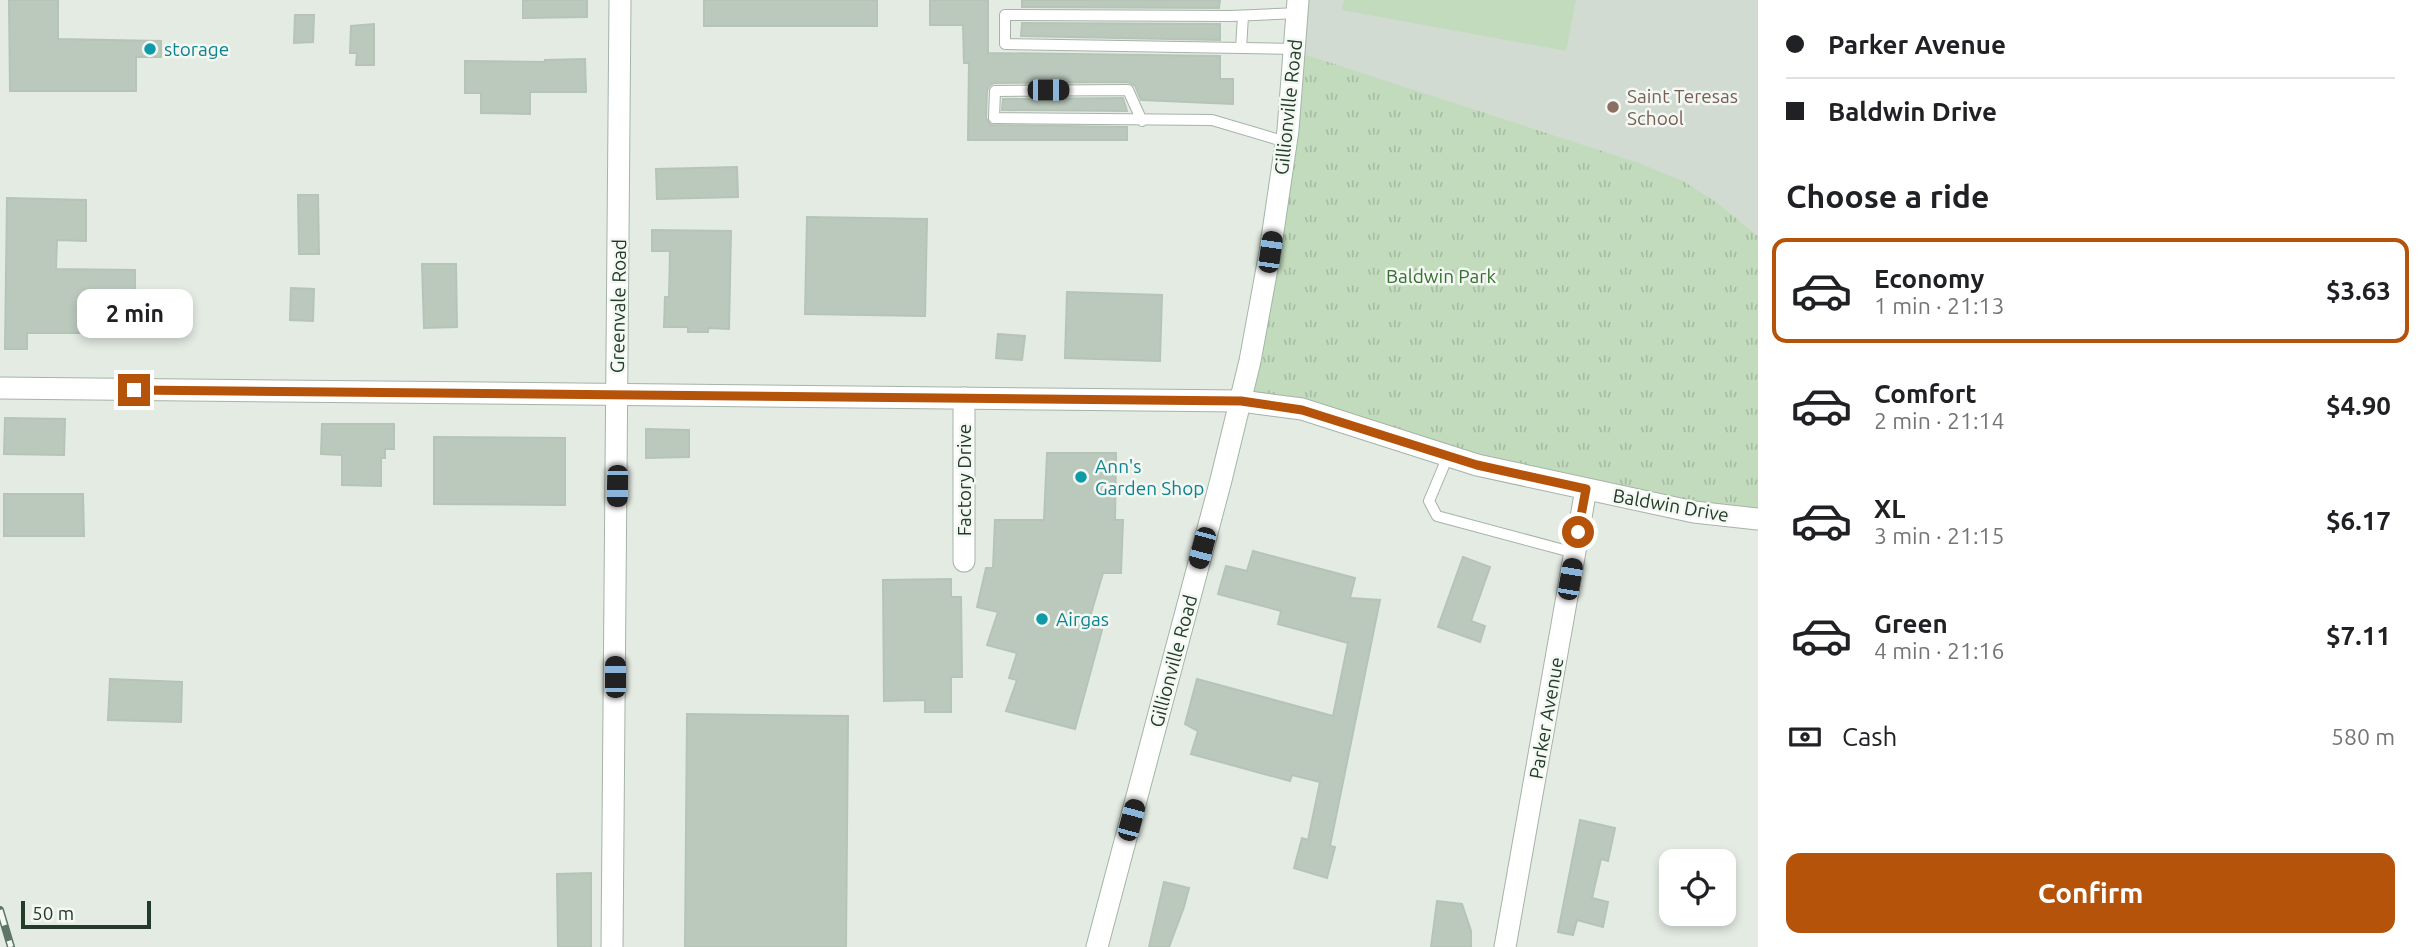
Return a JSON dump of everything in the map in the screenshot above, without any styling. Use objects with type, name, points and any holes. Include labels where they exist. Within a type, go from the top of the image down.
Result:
[{"type":"street","name":"Greenvale Road","points":[[612,947],[620,0]]},
{"type":"street","name":"Gillionville Road","points":[[1097,947],[1241,401],[1270,252],[1286,142],[1298,6]]},
{"type":"street","name":"Baldwin Drive","points":[[0,388],[1241,401],[1302,410],[1448,456],[1586,489],[1694,512],[1758,519]]},
{"type":"street","name":"Factory Drive","points":[[964,398],[964,561]]},
{"type":"street","name":"Parker Avenue","points":[[1505,947],[1586,489]]},
{"type":"lane","points":[[1295,49],[1005,44],[1005,15],[1243,16],[1298,6]]},
{"type":"lane","points":[[1241,48],[1243,16]]},
{"type":"lane","points":[[1142,121],[1128,90],[995,91],[994,118],[1142,121],[1212,120],[1286,142]]},
{"type":"lane","points":[[1448,456],[1429,502],[1437,516],[1575,553]]},
{"type":"shaded area","name":"Saint Teresas School","points":[[1301,0],[1758,0],[1758,236],[1719,204],[1297,52]]},
{"type":"green space","points":[[1344,0],[1576,0],[1566,51],[1342,10]]},
{"type":"green space","name":"Baldwin Park","points":[[1297,52],[1639,163],[1683,181],[1719,204],[1758,236],[1758,517],[1694,511],[1243,399]]},
{"type":"building","points":[[9,0],[58,0],[58,39],[161,41],[161,57],[136,57],[136,91],[10,91]]},
{"type":"building","points":[[523,0],[587,0],[587,17],[523,18]]},
{"type":"building","points":[[704,0],[877,0],[877,26],[704,26]]},
{"type":"building","points":[[930,0],[988,0],[988,53],[1220,56],[1220,79],[1233,79],[1233,104],[1141,100],[1135,86],[1128,82],[994,83],[987,91],[986,118],[991,125],[1127,127],[1127,140],[968,140],[969,63],[964,63],[963,25],[930,25]]},
{"type":"building","points":[[1022,0],[1220,0],[1219,8],[1022,7]]},
{"type":"building","points":[[295,15],[314,15],[313,42],[294,43]]},
{"type":"building","points":[[1022,23],[1220,24],[1220,40],[1021,36]]},
{"type":"building","points":[[374,24],[374,65],[356,65],[357,53],[350,53],[351,26]]},
{"type":"building","points":[[585,59],[586,92],[530,92],[530,114],[481,113],[481,93],[465,93],[465,61],[545,62]]},
{"type":"building","points":[[1123,98],[1127,111],[1002,110],[1003,99]]},
{"type":"building","points":[[737,167],[738,197],[657,199],[656,169]]},
{"type":"building","points":[[298,195],[318,195],[319,254],[299,254]]},
{"type":"building","points":[[7,198],[86,200],[86,241],[57,240],[56,269],[135,270],[135,333],[27,333],[27,349],[5,349]]},
{"type":"building","points":[[807,217],[927,219],[925,316],[805,314]]},
{"type":"building","points":[[652,230],[731,231],[729,329],[708,328],[708,332],[688,332],[688,327],[664,327],[665,297],[669,297],[670,251],[652,251]]},
{"type":"building","points":[[422,264],[456,264],[457,327],[424,328]]},
{"type":"building","points":[[291,288],[314,289],[313,321],[290,320]]},
{"type":"building","points":[[1067,292],[1162,295],[1160,361],[1065,358]]},
{"type":"building","points":[[998,334],[1025,336],[1022,360],[996,358]]},
{"type":"building","points":[[5,418],[65,419],[64,455],[4,454]]},
{"type":"building","points":[[322,424],[394,424],[394,449],[385,449],[385,458],[381,458],[381,486],[342,485],[342,455],[321,454]]},
{"type":"building","points":[[646,429],[689,430],[689,457],[646,458]]},
{"type":"building","points":[[434,437],[565,438],[565,505],[434,504]]},
{"type":"building","name":"Airgas","points":[[1047,453],[1116,453],[1115,520],[1123,520],[1121,573],[1103,573],[1087,627],[1102,630],[1075,729],[1006,711],[1017,680],[1009,678],[1017,653],[987,645],[998,612],[977,607],[986,568],[993,568],[995,520],[1044,520]]},
{"type":"building","points":[[4,494],[83,494],[84,536],[4,536]]},
{"type":"building","points":[[1253,551],[1355,578],[1350,598],[1380,600],[1330,846],[1335,847],[1327,878],[1294,868],[1302,838],[1308,840],[1320,782],[1292,775],[1290,781],[1191,754],[1198,731],[1185,724],[1197,679],[1333,716],[1348,643],[1278,624],[1281,611],[1218,594],[1226,566],[1247,571]]},
{"type":"building","points":[[1463,557],[1490,567],[1471,621],[1485,626],[1480,642],[1438,627]]},
{"type":"building","points":[[951,579],[951,597],[961,597],[962,677],[951,677],[951,712],[925,712],[925,700],[884,701],[883,580]]},
{"type":"building","points":[[110,679],[182,682],[181,722],[108,720]]},
{"type":"building","points":[[687,714],[848,716],[846,947],[685,947]]},
{"type":"building","points":[[1580,820],[1615,828],[1608,861],[1601,859],[1592,898],[1608,902],[1603,927],[1577,920],[1573,935],[1558,932]]},
{"type":"building","points":[[591,873],[591,947],[558,947],[557,874]]},
{"type":"building","points":[[1164,882],[1189,888],[1169,947],[1149,947]]},
{"type":"building","points":[[1437,901],[1462,904],[1471,931],[1471,947],[1431,947]]},
{"type":"railway","points":[[0,910],[11,947]]},
{"type":"place","name":"storage","points":[[150,49]]},
{"type":"place","name":"Saint Teresas School","points":[[1613,107]]},
{"type":"place","name":"Ann's Garden Shop","points":[[1081,477]]},
{"type":"place","name":"Airgas","points":[[1042,619]]},
{"type":"route","points":[[134,390],[1241,401],[1302,410],[1477,465],[1586,489],[1578,532]]}]
